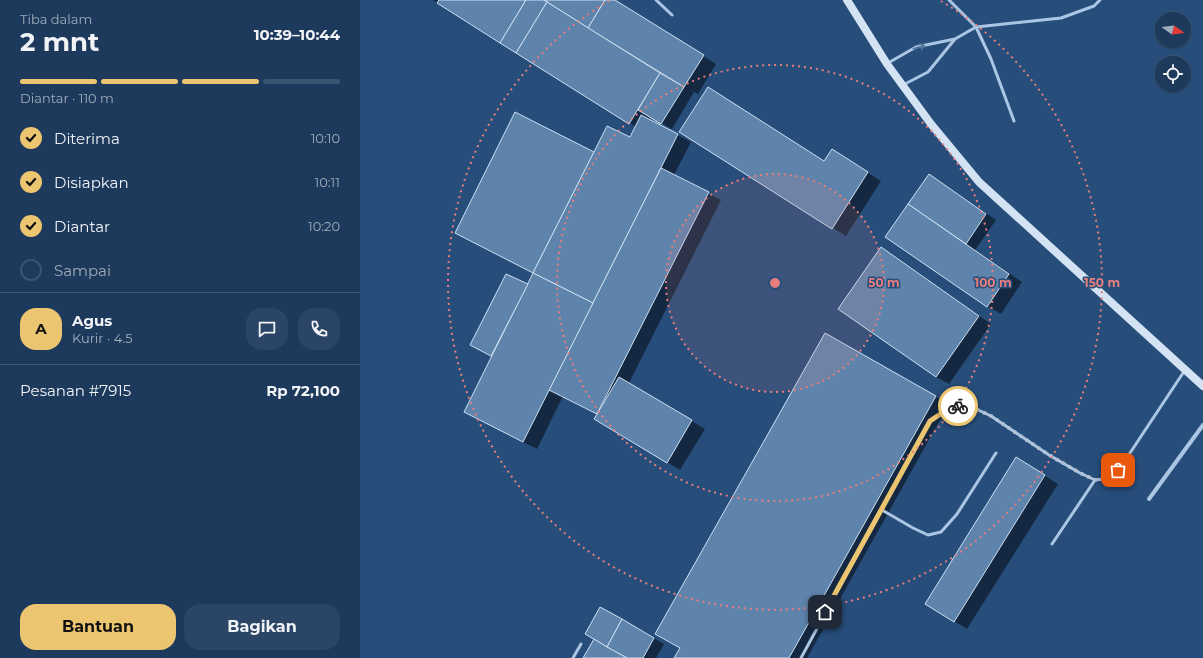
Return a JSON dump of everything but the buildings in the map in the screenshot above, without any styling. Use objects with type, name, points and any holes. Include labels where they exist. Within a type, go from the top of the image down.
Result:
[{"type":"main road","points":[[847,0],[887,64],[931,124],[979,182],[1203,386]]},
{"type":"street","points":[[1149,499],[1203,425]]},
{"type":"lane","points":[[656,0],[672,15]]},
{"type":"lane","points":[[949,0],[976,27],[991,59],[1014,121]]},
{"type":"lane","points":[[887,64],[916,47],[955,39],[976,27],[1061,18],[1094,6],[1100,0]]},
{"type":"lane","points":[[903,86],[928,72],[955,39]]},
{"type":"lane","points":[[801,658],[930,421],[948,409],[963,404],[991,416],[1049,455],[1080,473],[1095,480],[1112,478],[1185,370]]},
{"type":"lane","points":[[882,510],[928,535],[941,532],[957,514],[996,454]]},
{"type":"lane","points":[[1052,544],[1095,480]]},
{"type":"lane","points":[[573,658],[581,644]]},
{"type":"way so far","points":[[958,406],[963,404],[991,416],[1049,455],[1095,480],[1112,478],[1118,470]]},
{"type":"route","points":[[825,612],[905,469],[930,421],[948,409],[958,406]]}]
